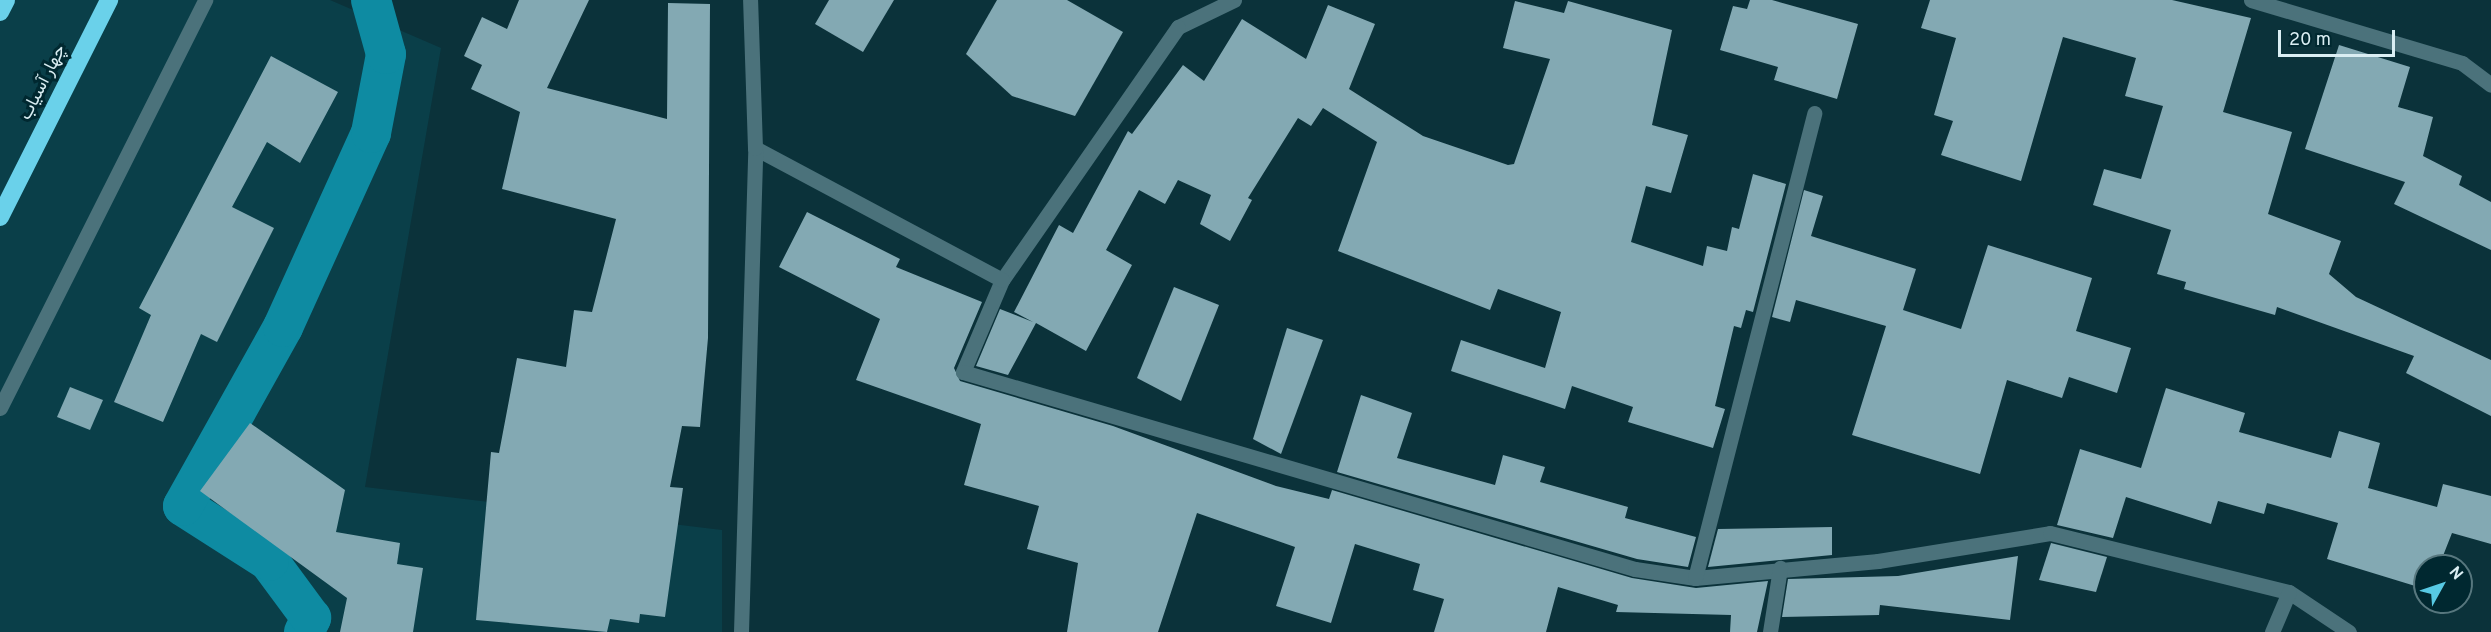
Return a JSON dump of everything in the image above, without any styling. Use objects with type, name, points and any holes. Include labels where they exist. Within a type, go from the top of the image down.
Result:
[{"type":"highway","points":[[0,12],[6,0]]},
{"type":"highway","name":"چهار آسیاب","points":[[0,217],[109,0]]},
{"type":"street","points":[[0,408],[205,0]]},
{"type":"street","points":[[741,632],[755,148],[750,0]]},
{"type":"street","points":[[1234,0],[1178,27],[1002,280],[963,372],[1635,569],[1695,578],[1779,568],[1878,561],[2050,533],[2289,592],[2349,632]]},
{"type":"street","points":[[2251,0],[2462,63],[2491,85]]},
{"type":"street","points":[[1695,578],[1814,113]]},
{"type":"street","points":[[755,148],[1002,280]]},
{"type":"street","points":[[1770,632],[1779,568]]},
{"type":"street","points":[[2272,632],[2289,592]]},
{"type":"shaded area","points":[[0,0],[330,0],[441,48],[365,487],[722,530],[722,632],[0,632]]},
{"type":"building","points":[[519,0],[589,0],[547,88],[667,119],[668,3],[710,4],[708,338],[700,427],[682,426],[670,487],[683,488],[665,617],[640,614],[639,623],[610,619],[607,632],[476,620],[491,452],[499,453],[517,358],[566,367],[574,310],[592,312],[616,219],[502,189],[520,112],[471,89],[482,65],[464,56],[482,17],[507,29]]},
{"type":"building","points":[[829,0],[894,0],[863,52],[815,24]]},
{"type":"building","points":[[997,0],[1067,0],[1123,32],[1075,116],[1012,96],[966,54]]},
{"type":"building","points":[[1750,0],[1772,0],[1858,24],[1837,99],[1774,80],[1778,67],[1720,50],[1733,6],[1747,9]]},
{"type":"building","points":[[1930,0],[2172,0],[2251,18],[2223,112],[2292,132],[2268,214],[2341,241],[2329,274],[2356,297],[2491,360],[2491,416],[2406,373],[2414,356],[2277,307],[2275,315],[2184,289],[2186,282],[2157,274],[2171,230],[2093,205],[2104,169],[2141,179],[2163,106],[2125,96],[2136,58],[2063,37],[2021,181],[1941,155],[1953,121],[1934,115],[1956,38],[1921,28]]},
{"type":"building","points":[[1515,1],[1564,13],[1568,1],[1672,30],[1652,125],[1688,135],[1671,193],[1646,186],[1631,242],[1703,266],[1707,246],[1727,251],[1732,227],[1739,229],[1753,174],[1786,184],[1753,312],[1746,310],[1741,328],[1734,326],[1715,406],[1725,409],[1713,448],[1628,422],[1633,407],[1572,386],[1565,409],[1451,371],[1461,340],[1545,368],[1561,312],[1498,289],[1490,310],[1338,251],[1377,142],[1323,108],[1311,126],[1298,118],[1248,198],[1252,200],[1230,241],[1200,224],[1211,195],[1178,180],[1165,204],[1139,190],[1106,250],[1132,265],[1086,351],[1036,323],[1008,375],[976,366],[1000,309],[1033,322],[1014,312],[1059,225],[1073,233],[1128,131],[1132,134],[1183,65],[1204,81],[1242,19],[1306,59],[1328,5],[1375,24],[1349,89],[1423,136],[1508,165],[1514,164],[1550,59],[1503,48]]},
{"type":"building","points":[[2339,45],[2410,67],[2398,107],[2433,117],[2423,156],[2462,176],[2459,185],[2491,202],[2491,250],[2394,204],[2405,182],[2305,149]]},
{"type":"building","points":[[271,56],[338,92],[300,163],[267,142],[232,207],[274,228],[217,342],[201,334],[163,422],[114,402],[151,315],[139,308]]},
{"type":"building","points":[[1804,190],[1823,196],[1811,236],[1916,269],[1903,310],[1961,329],[1988,245],[2092,278],[2076,331],[2131,348],[2117,393],[2069,377],[2062,398],[2007,380],[1980,474],[1852,435],[1886,326],[1796,300],[1790,322],[1772,317]]},
{"type":"building","points":[[807,212],[900,259],[896,267],[982,302],[954,368],[960,381],[1113,426],[1276,486],[1329,499],[1332,490],[1632,578],[1696,588],[1768,581],[1757,632],[1730,632],[1731,615],[1616,612],[1618,605],[1558,587],[1546,632],[1434,632],[1444,599],[1413,590],[1420,564],[1355,544],[1331,623],[1276,606],[1295,547],[1197,513],[1158,632],[1067,632],[1078,563],[1027,549],[1039,506],[964,485],[981,424],[856,380],[880,319],[779,267]]},
{"type":"building","points":[[1174,287],[1219,305],[1181,401],[1137,378]]},
{"type":"building","points":[[1287,328],[1323,340],[1281,454],[1253,439]]},
{"type":"building","points":[[70,387],[103,400],[90,430],[57,417]]},
{"type":"building","points":[[2166,388],[2245,413],[2239,432],[2331,458],[2339,431],[2380,443],[2368,488],[2437,507],[2443,484],[2491,496],[2491,544],[2452,533],[2444,554],[2413,554],[2413,585],[2327,559],[2338,523],[2267,503],[2264,514],[2218,501],[2211,524],[2126,497],[2113,538],[2057,525],[2080,449],[2141,468]]},
{"type":"building","points":[[1361,395],[1412,413],[1397,458],[1495,485],[1503,455],[1545,467],[1540,482],[1628,507],[1625,518],[1696,537],[1688,567],[1637,559],[1337,472]]},
{"type":"building","points":[[250,423],[345,490],[336,532],[400,543],[397,564],[423,568],[413,632],[340,632],[347,598],[200,491]]},
{"type":"building","points":[[1832,527],[1832,555],[1708,567],[1718,529]]},
{"type":"building","points":[[2051,543],[2107,557],[2096,592],[2039,580]]},
{"type":"building","points":[[2018,556],[2010,620],[1880,605],[1879,615],[1782,617],[1788,579],[1898,576]]},
{"type":"waterway","points":[[304,632],[311,618],[269,561],[183,506],[283,327],[371,133],[386,54],[371,0]]}]
